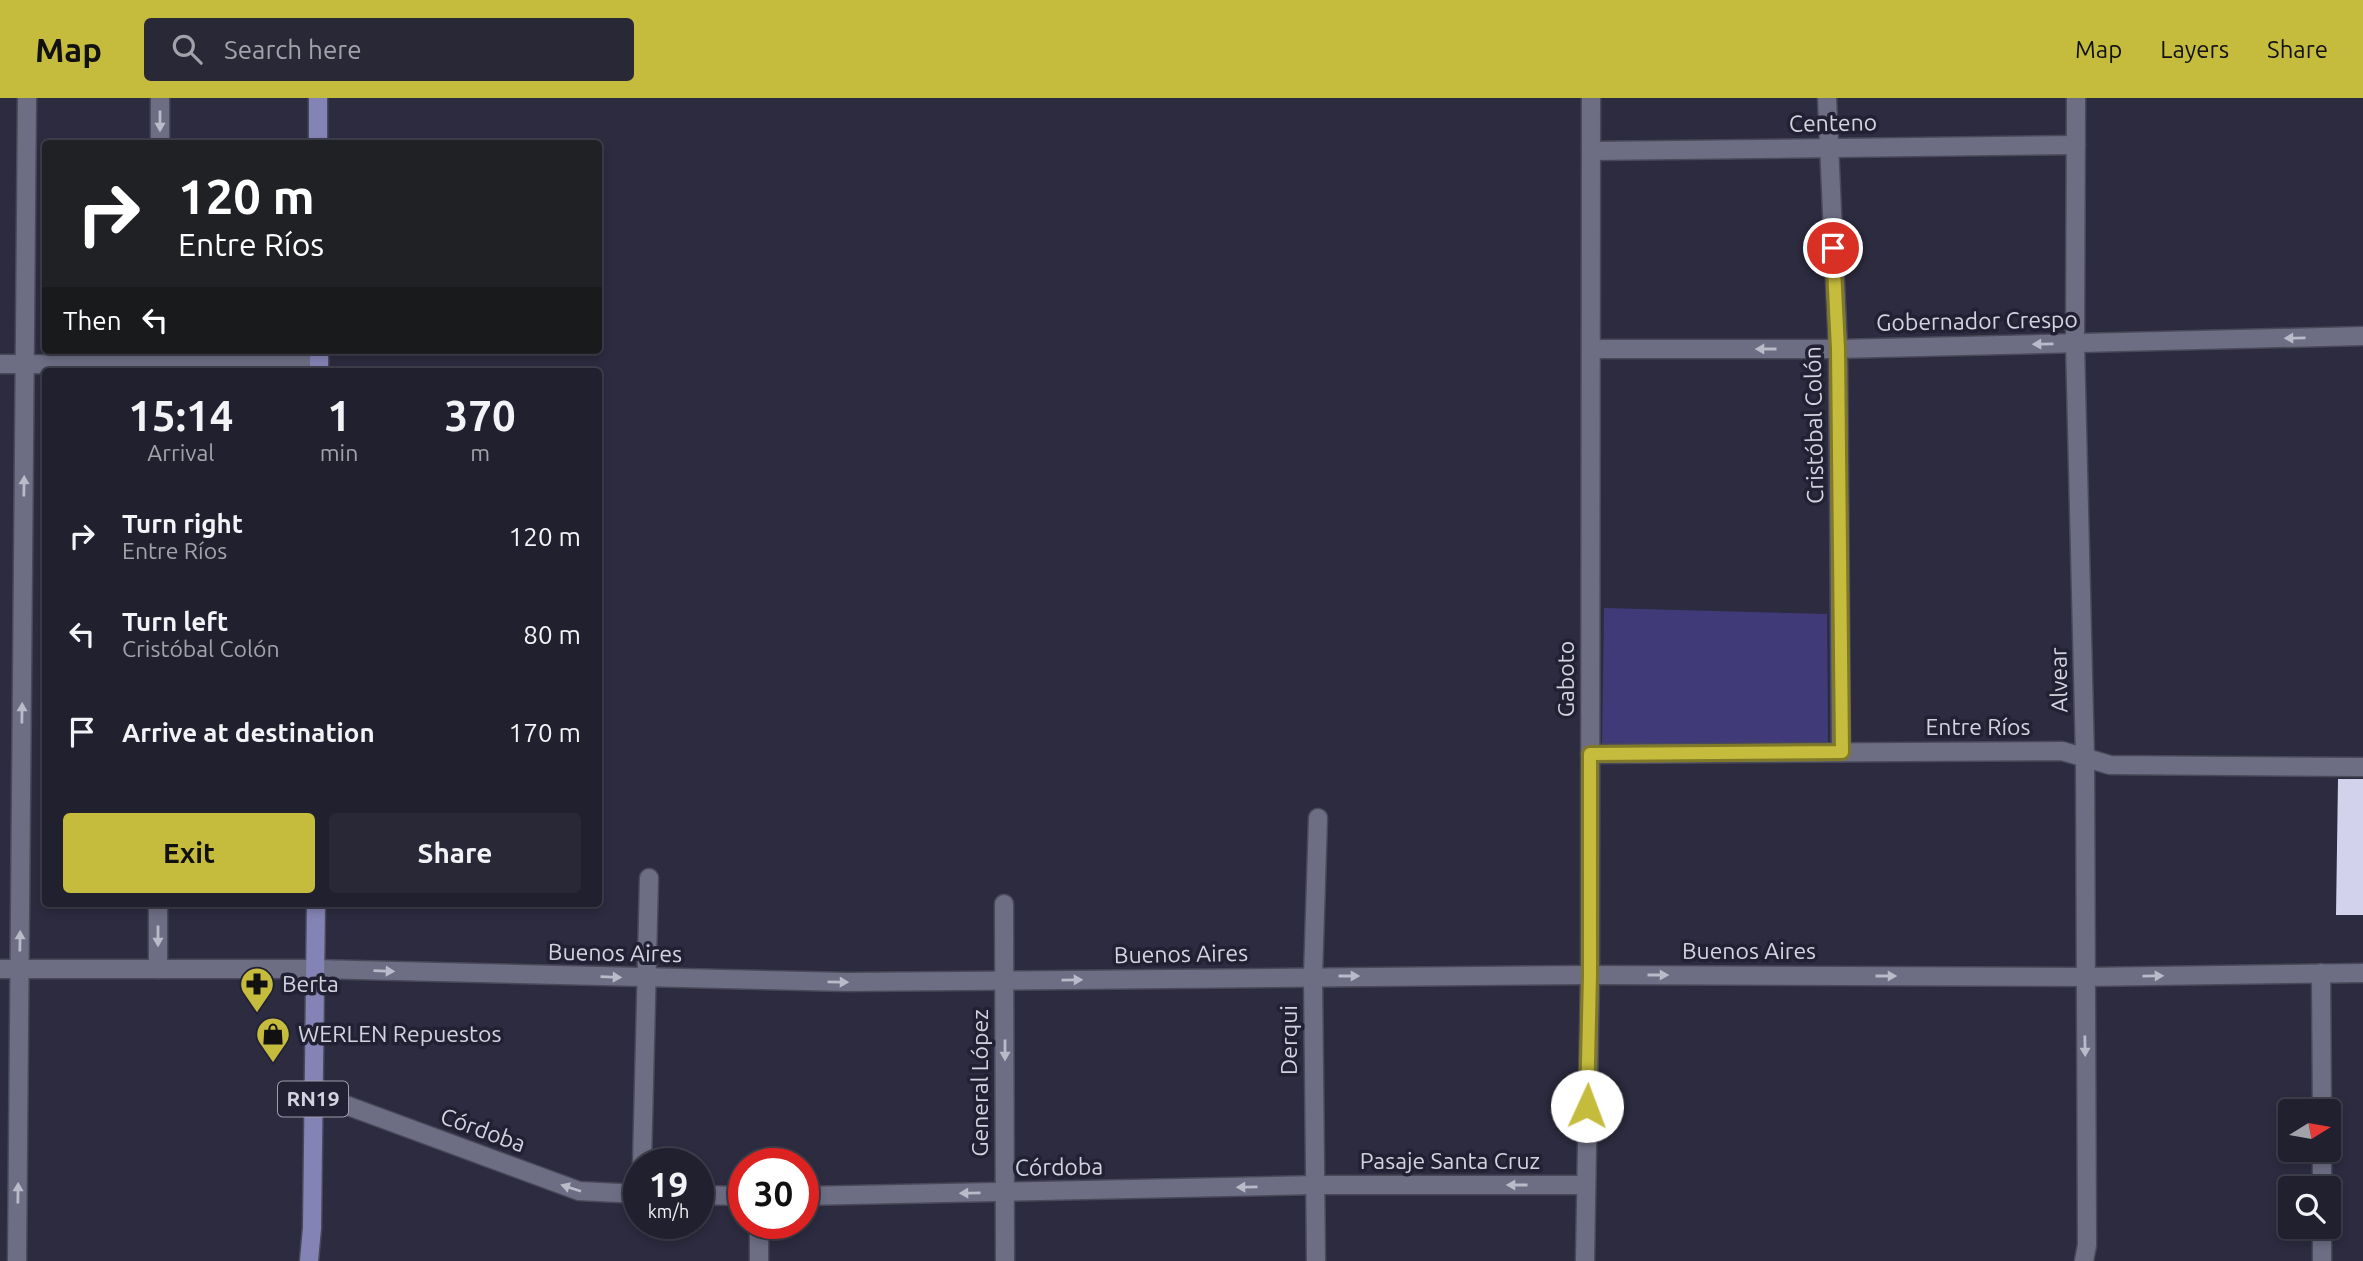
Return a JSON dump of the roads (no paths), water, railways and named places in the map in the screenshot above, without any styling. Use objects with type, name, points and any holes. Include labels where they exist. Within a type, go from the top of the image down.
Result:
[{"type":"main road","points":[[318,98],[318,140]]},
{"type":"main road","name":"RN19","points":[[309,1261],[312,1228],[316,907]]},
{"type":"main road","name":"RN19","points":[[312,1228],[315,1261]]},
{"type":"street","points":[[17,1261],[27,98]]},
{"type":"street","points":[[160,98],[160,140]]},
{"type":"street","name":"Gaboto","points":[[1585,1261],[1590,975],[1591,98]]},
{"type":"street","name":"Cristóbal Colón","points":[[1827,98],[1838,349],[1842,752]]},
{"type":"street","name":"Alvear","points":[[2076,98],[2075,343],[2085,758],[2087,1245],[2084,1261]]},
{"type":"street","name":"Centeno","points":[[1591,151],[2076,145]]},
{"type":"street","name":"Gobernador Crespo","points":[[1591,349],[1838,349],[2363,337]]},
{"type":"street","points":[[0,364],[319,361]]},
{"type":"street","name":"Entre Ríos","points":[[1590,754],[2062,751],[2110,765],[2363,766]]},
{"type":"street","name":"Derqui","points":[[1315,1261],[1313,976],[1318,818]]},
{"type":"street","points":[[642,1148],[649,878]]},
{"type":"street","name":"General López","points":[[1004,904],[1005,1261]]},
{"type":"street","points":[[158,907],[158,969]]},
{"type":"street","name":"Buenos Aires","points":[[0,969],[315,969],[848,982],[1313,976],[2085,977],[2363,973]]},
{"type":"street","points":[[2321,974],[2322,1099]]},
{"type":"street","name":"Córdoba","points":[[313,1093],[579,1191],[623,1193]]},
{"type":"street","name":"Córdoba","points":[[819,1196],[1315,1185]]},
{"type":"street","name":"Pasaje Santa Cruz","points":[[1315,1185],[1585,1185]]},
{"type":"street","points":[[759,1239],[759,1261]]},
{"type":"street","points":[[2322,1239],[2322,1261]]},
{"type":"place","name":"Berta","points":[[257,1014]]},
{"type":"place","name":"WERLEN Repuestos","points":[[273,1064]]}]
